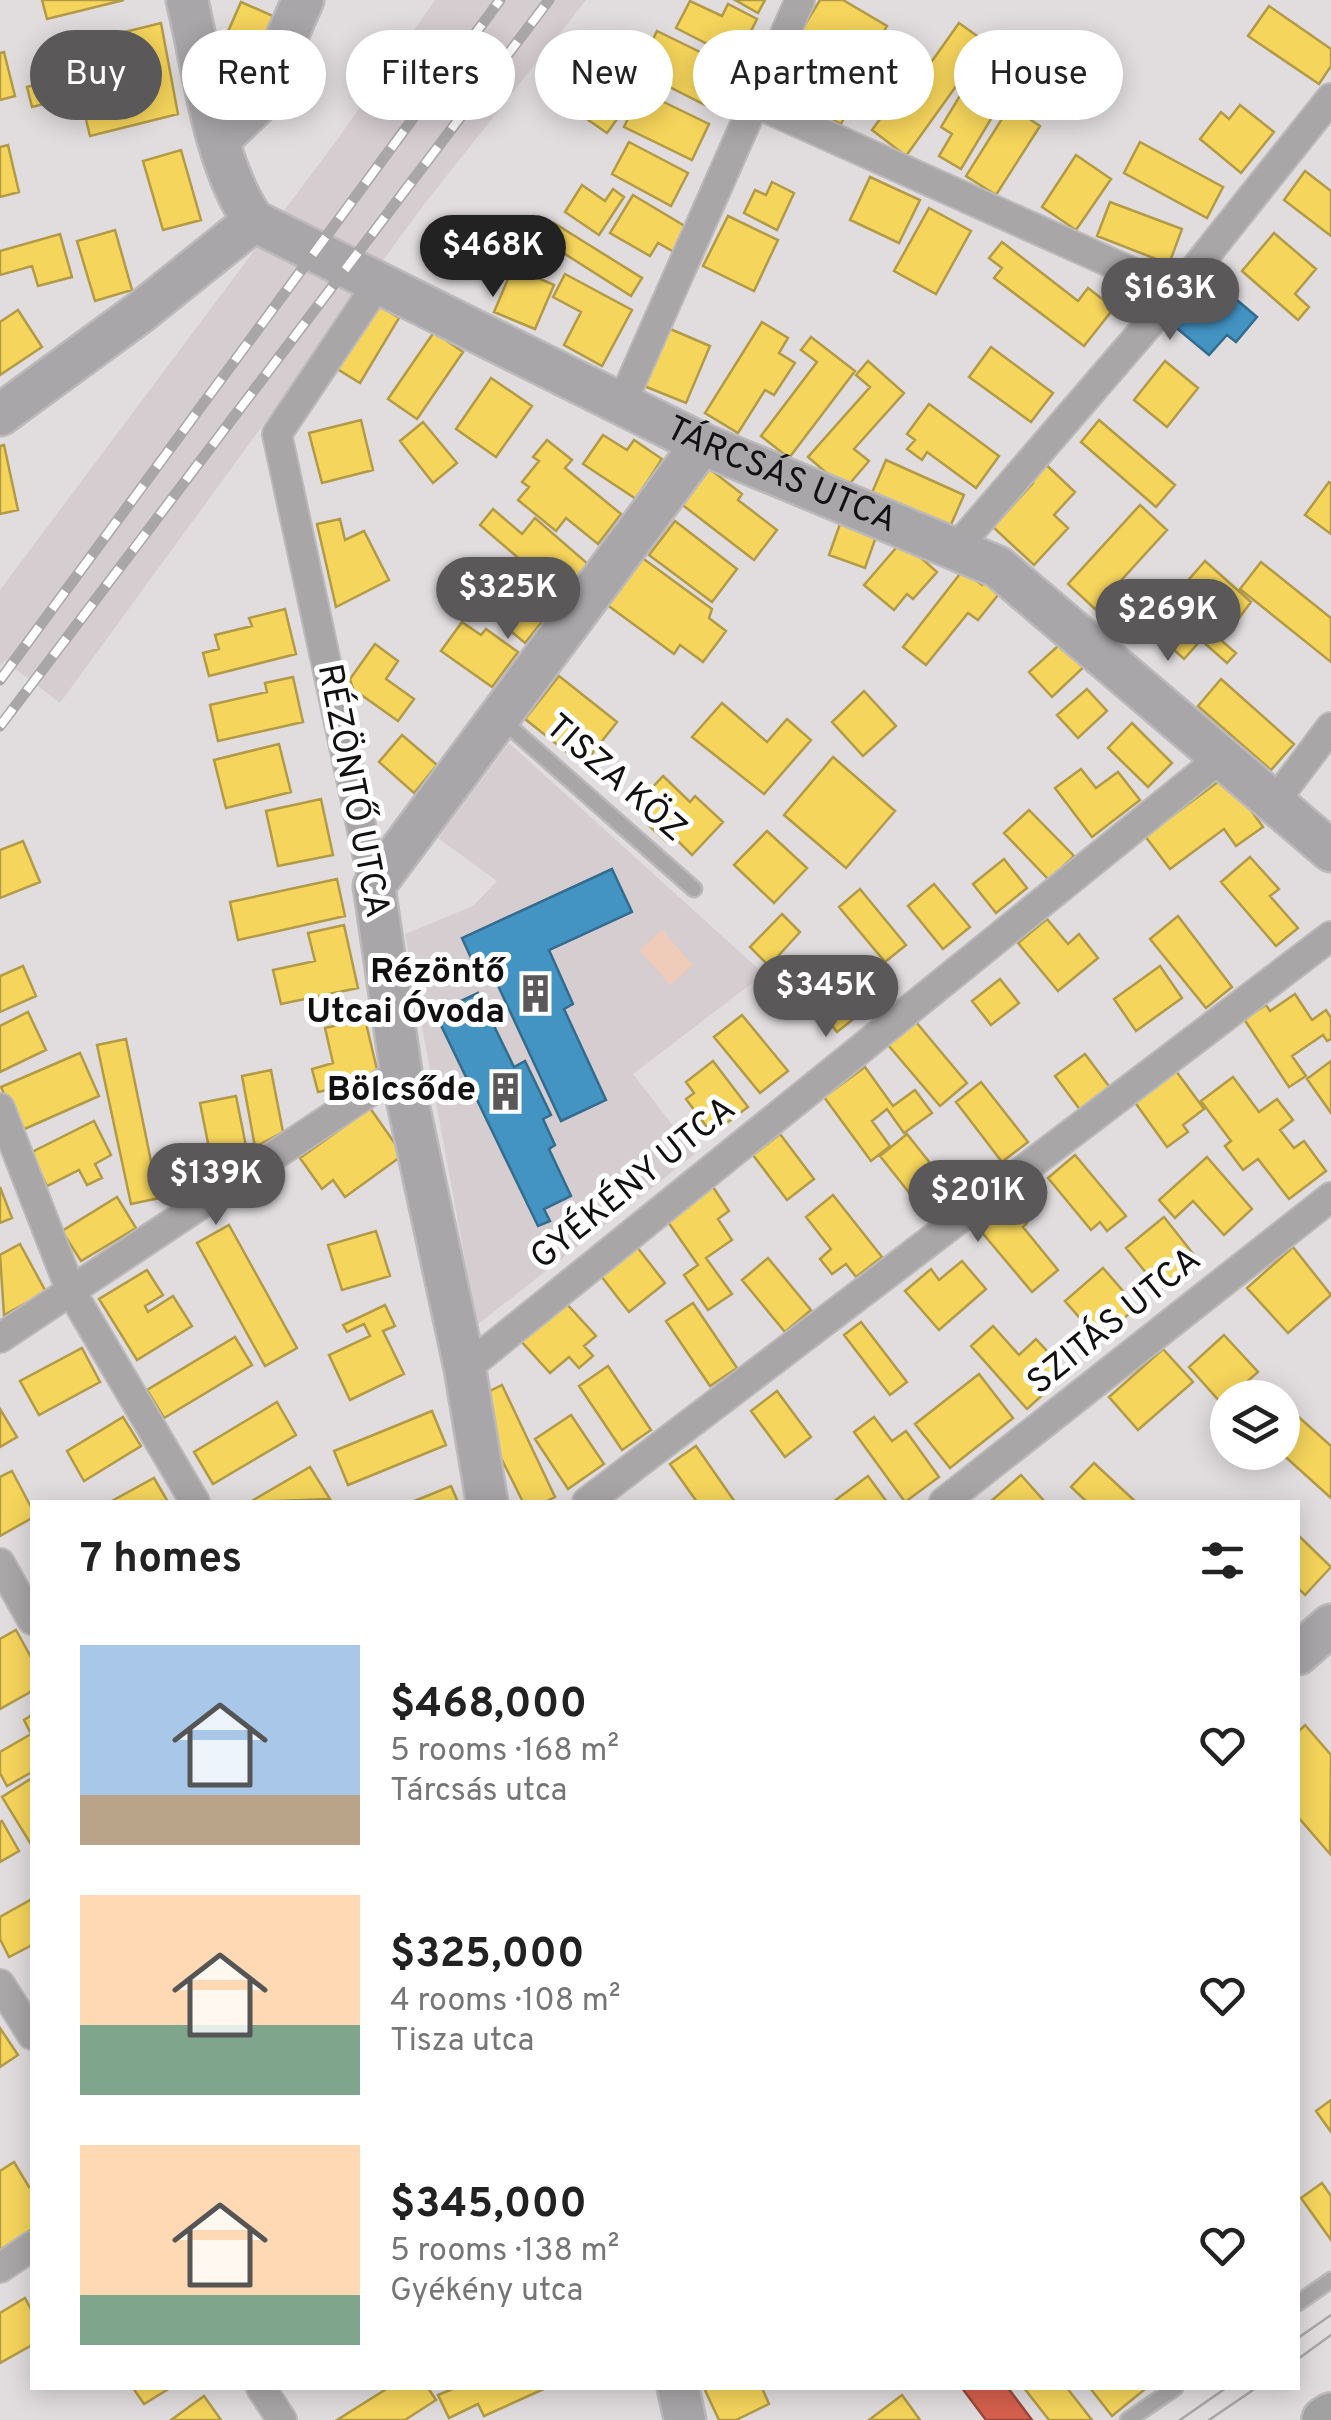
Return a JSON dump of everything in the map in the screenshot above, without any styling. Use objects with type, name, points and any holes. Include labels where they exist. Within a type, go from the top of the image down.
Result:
[{"type":"main road","points":[[0,415],[142,311],[254,221],[240,202],[220,139],[187,0]]},
{"type":"main road","points":[[220,139],[258,103],[303,0]]},
{"type":"main road","name":"TÁRCSÁS UTCA","points":[[254,221],[702,444],[958,546],[998,567],[1331,851]]},
{"type":"main road","points":[[374,886],[496,716],[702,444]]},
{"type":"main road","name":"RÉZÖNTŐ UTCA","points":[[374,886],[401,1071],[465,1369],[488,1500]]},
{"type":"main road","points":[[1300,1652],[1331,1625]]},
{"type":"main road","points":[[678,2390],[685,2420]]},
{"type":"street","points":[[786,30],[800,0]]},
{"type":"street","points":[[958,546],[1174,295],[1331,98]]},
{"type":"street","points":[[622,405],[746,120]]},
{"type":"street","points":[[794,120],[1154,282],[1174,295]]},
{"type":"street","name":"RÉZÖNTŐ UTCA","points":[[374,886],[277,434],[379,282]]},
{"type":"street","points":[[1274,800],[1331,727]]},
{"type":"street","name":"GYÉKÉNY UTCA","points":[[465,1369],[1223,756]]},
{"type":"street","points":[[589,1500],[1331,936]]},
{"type":"street","points":[[0,1338],[401,1071]]},
{"type":"street","points":[[0,1108],[71,1291],[193,1500]]},
{"type":"street","name":"SZITÁS UTCA","points":[[947,1500],[1331,1197]]},
{"type":"street","points":[[0,1563],[30,1616]]},
{"type":"street","points":[[0,1984],[30,2032]]},
{"type":"street","points":[[0,2268],[30,2247]]},
{"type":"street","points":[[262,2390],[282,2420]]},
{"type":"lane","name":"TISZA KÖZ","points":[[496,716],[694,888]]},
{"type":"lane","points":[[1300,2302],[1331,2280]]},
{"type":"lane","points":[[1128,2420],[1172,2390]]},
{"type":"shaded area","points":[[435,0],[586,0],[562,30],[535,30],[535,64],[515,90],[515,30],[414,30]]},
{"type":"shaded area","points":[[351,120],[491,120],[422,207],[60,703],[5,661],[0,666],[0,590]]},
{"type":"shaded area","points":[[509,743],[764,974],[633,1074],[695,1154],[477,1325],[405,934],[473,906],[497,881],[438,838]]},
{"type":"shaded area","points":[[662,930],[693,965],[670,985],[639,950]]},
{"type":"building: Homes","points":[[42,0],[124,0],[47,19]]},
{"type":"building: Homes","points":[[735,0],[765,0],[758,13]]},
{"type":"building: Homes","points":[[820,0],[843,0],[887,26],[885,30],[802,30]]},
{"type":"building: Homes","points":[[690,1],[722,16],[728,4],[757,19],[752,30],[693,30],[693,37],[676,28]]},
{"type":"building: Homes","points":[[241,2],[282,20],[278,30],[229,30]]},
{"type":"building: Homes","points":[[1269,6],[1331,49],[1331,66],[1319,84],[1248,36]]},
{"type":"building: Homes","points":[[161,23],[178,114],[162,118],[162,30],[133,30]]},
{"type":"building: Homes","points":[[954,30],[954,89],[934,117],[934,58]]},
{"type":"building: Homes","points":[[673,39],[693,49],[693,99],[673,89]]},
{"type":"building: Homes","points":[[4,52],[15,96],[0,100],[0,53]]},
{"type":"building: Homes","points":[[1240,105],[1274,132],[1241,173],[1200,139],[1221,112],[1229,119]]},
{"type":"building: Homes","points":[[954,106],[954,120],[990,120],[961,169],[939,156],[952,134],[941,127]]},
{"type":"building: Homes","points":[[673,107],[693,116],[693,120],[709,124],[692,160],[624,127],[627,120],[673,120]]},
{"type":"building: Homes","points":[[86,120],[154,120],[90,136]]},
{"type":"building: Homes","points":[[588,120],[616,120],[607,133]]},
{"type":"building: Homes","points":[[879,120],[932,120],[906,156],[872,130]]},
{"type":"building: Homes","points":[[1001,120],[1031,120],[1040,126],[996,195],[966,176]]},
{"type":"building: Homes","points":[[629,142],[688,173],[671,206],[612,174]]},
{"type":"building: Homes","points":[[1140,142],[1223,187],[1207,218],[1124,173]]},
{"type":"building: Homes","points":[[8,145],[19,192],[0,197],[0,147]]},
{"type":"building: Homes","points":[[181,150],[201,220],[163,230],[143,161]]},
{"type":"building: Homes","points":[[1076,155],[1111,179],[1076,230],[1042,207]]},
{"type":"building: Homes","points":[[1305,171],[1331,191],[1331,236],[1284,200]]},
{"type":"building: Homes","points":[[870,177],[920,200],[899,243],[850,220]]},
{"type":"building: Homes","points":[[772,182],[794,193],[777,230],[744,213],[755,190],[766,195]]},
{"type":"building: Homes","points":[[582,185],[605,201],[613,189],[624,197],[599,235],[565,212]]},
{"type":"building: Homes","points":[[633,195],[688,228],[674,252],[658,243],[650,256],[610,233]]},
{"type":"building: Homes","points":[[1110,202],[1182,229],[1169,264],[1097,236]]},
{"type":"building: Homes","points":[[929,208],[971,231],[936,294],[894,271]]},
{"type":"building: Homes","points":[[728,216],[778,240],[754,291],[703,266]]},
{"type":"building: Homes","points":[[554,223],[642,278],[631,296],[543,240]]},
{"type":"building: Homes","points":[[115,230],[132,290],[95,301],[77,241]]},
{"type":"building: Homes","points":[[1274,233],[1316,269],[1295,294],[1309,307],[1298,320],[1242,271]]},
{"type":"building: Homes","points":[[60,234],[72,277],[38,286],[32,266],[0,275],[0,251]]},
{"type":"building: Homes","points":[[1002,242],[1078,301],[1088,288],[1114,308],[1084,346],[994,278],[1002,268],[989,258]]},
{"type":"building: Homes","points":[[513,267],[554,285],[535,329],[494,312]]},
{"type":"building: Homes","points":[[565,274],[632,310],[602,366],[564,345],[581,312],[553,297]]},
{"type":"building: Homes","points":[[374,302],[399,318],[360,383],[334,367]]},
{"type":"building: Homes","points":[[18,310],[42,347],[0,375],[0,322]]},
{"type":"building: Homes","points":[[762,322],[788,338],[779,353],[795,363],[774,395],[765,390],[738,433],[705,413]]},
{"type":"building: Homes","points":[[668,328],[710,346],[686,403],[644,386]]},
{"type":"building: Homes","points":[[434,332],[463,352],[417,419],[388,399]]},
{"type":"building: Homes","points":[[811,337],[855,371],[789,458],[761,436],[817,362],[801,350]]},
{"type":"building: Homes","points":[[991,347],[1053,393],[1031,422],[969,377]]},
{"type":"building: Homes","points":[[868,361],[904,393],[854,449],[869,461],[845,489],[808,457],[870,387],[856,375]]},
{"type":"building: Homes","points":[[1165,361],[1198,388],[1167,427],[1134,400]]},
{"type":"building: Homes","points":[[491,378],[532,406],[496,457],[456,429]]},
{"type":"building: Homes","points":[[929,404],[999,456],[976,488],[927,452],[922,460],[907,449],[915,440],[907,434]]},
{"type":"building: Homes","points":[[361,420],[373,470],[322,483],[309,433]]},
{"type":"building: Homes","points":[[1099,420],[1175,485],[1156,507],[1081,442]]},
{"type":"building: Homes","points":[[423,422],[457,463],[433,483],[400,441]]},
{"type":"building: Homes","points":[[603,435],[627,450],[634,440],[662,459],[636,499],[583,464]]},
{"type":"building: Homes","points":[[547,440],[572,460],[565,468],[621,514],[598,544],[566,518],[556,531],[518,500],[529,487],[522,482],[539,461],[533,457]]},
{"type":"building: Homes","points":[[4,445],[18,510],[0,514],[0,446]]},
{"type":"building: Homes","points":[[1039,458],[1075,492],[1054,515],[1068,528],[1034,565],[993,527],[1033,483],[1024,475]]},
{"type":"building: Homes","points":[[886,460],[964,495],[949,529],[871,495]]},
{"type":"building: Homes","points":[[707,467],[742,494],[738,500],[777,530],[754,560],[680,503]]},
{"type":"building: Homes","points":[[1331,483],[1331,534],[1305,515]]},
{"type":"building: Homes","points":[[1140,505],[1167,530],[1095,609],[1068,584]]},
{"type":"building: Homes","points":[[493,509],[522,534],[535,518],[588,564],[561,595],[480,525]]},
{"type":"building: Homes","points":[[340,519],[345,540],[364,531],[389,580],[336,607],[317,524]]},
{"type":"building: Homes","points":[[675,521],[737,569],[712,602],[649,555]]},
{"type":"building: Homes","points":[[841,521],[877,534],[865,568],[829,555]]},
{"type":"building: Homes","points":[[902,541],[937,572],[913,599],[907,594],[894,610],[864,585]]},
{"type":"building: Homes","points":[[641,557],[712,609],[709,618],[726,631],[703,662],[680,645],[674,654],[606,604]]},
{"type":"building: Homes","points":[[1205,561],[1251,602],[1222,641],[1236,653],[1227,663],[1201,640],[1184,659],[1148,626]]},
{"type":"building: Homes","points":[[1261,562],[1331,618],[1331,662],[1240,589]]},
{"type":"building: Homes","points":[[963,570],[982,585],[987,578],[1002,590],[978,620],[968,613],[926,665],[903,647]]},
{"type":"building: Homes","points":[[525,571],[560,599],[525,643],[479,605],[501,577],[512,586]]},
{"type":"building: Homes","points":[[285,609],[296,654],[209,676],[203,653],[219,649],[215,635],[252,626],[249,618]]},
{"type":"building: Homes","points":[[462,622],[481,635],[486,629],[518,652],[492,687],[441,651]]},
{"type":"building: Homes","points":[[1068,637],[1089,662],[1052,697],[1029,672]]},
{"type":"building: Homes","points":[[375,644],[398,661],[386,679],[414,699],[398,721],[353,689],[350,679]]},
{"type":"building: Homes","points":[[559,676],[617,722],[583,765],[525,719]]},
{"type":"building: Homes","points":[[293,677],[303,722],[218,741],[210,705],[267,692],[265,683]]},
{"type":"building: Homes","points":[[1221,679],[1294,744],[1271,770],[1198,706]]},
{"type":"building: Homes","points":[[1087,689],[1107,711],[1078,738],[1057,715]]},
{"type":"building: Homes","points":[[864,691],[896,726],[863,756],[832,722]]},
{"type":"building: Homes","points":[[722,703],[767,742],[787,719],[811,740],[764,794],[692,737]]},
{"type":"building: Homes","points":[[1132,723],[1172,763],[1148,787],[1108,748]]},
{"type":"building: Homes","points":[[402,735],[437,765],[414,793],[379,762]]},
{"type":"building: Homes","points":[[279,744],[291,792],[226,808],[214,760]]},
{"type":"building: Homes","points":[[833,757],[895,811],[846,868],[784,815]]},
{"type":"building: Homes","points":[[1081,769],[1096,788],[1118,772],[1140,800],[1092,837],[1055,788]]},
{"type":"building: Homes","points":[[663,776],[690,802],[695,796],[723,822],[692,855],[672,835],[666,841],[648,825],[654,819],[637,804]]},
{"type":"building: Homes","points":[[1226,776],[1263,827],[1236,846],[1224,829],[1170,869],[1145,836]]},
{"type":"building: Homes","points":[[321,799],[333,855],[278,866],[266,811]]},
{"type":"building: Homes","points":[[1029,810],[1074,856],[1049,880],[1004,833]]},
{"type":"building: Homes","points":[[767,831],[807,868],[774,903],[734,865]]},
{"type":"building: Homes","points":[[23,841],[40,882],[0,898],[0,850]]},
{"type":"building: Homes","points":[[1250,857],[1279,889],[1270,896],[1298,928],[1276,946],[1221,882]]},
{"type":"building: Homes","points":[[1004,859],[1027,888],[996,913],[973,884]]},
{"type":"building: Homes","points":[[337,879],[345,916],[238,940],[230,902]]},
{"type":"building: Homes","points":[[934,884],[970,927],[943,949],[908,906]]},
{"type":"building: Homes","points":[[860,889],[906,945],[885,962],[839,907]]},
{"type":"building: Homes","points":[[782,914],[800,932],[769,966],[750,947]]},
{"type":"building: Homes","points":[[1178,916],[1232,987],[1206,1008],[1150,939]]},
{"type":"building: Homes","points":[[1047,919],[1068,944],[1079,934],[1098,958],[1058,991],[1018,943]]},
{"type":"building: Homes","points":[[344,925],[358,988],[281,1004],[273,970],[315,961],[308,933]]},
{"type":"building: Homes","points":[[827,959],[866,1009],[837,1032],[798,982]]},
{"type":"building: Homes","points":[[23,966],[36,996],[0,1012],[0,976]]},
{"type":"building: Homes","points":[[1160,966],[1182,998],[1136,1031],[1114,999]]},
{"type":"building: Homes","points":[[1000,979],[1019,1003],[991,1025],[972,1001]]},
{"type":"building: Homes","points":[[1295,994],[1312,1020],[1326,1010],[1331,1018],[1331,1039],[1327,1041],[1323,1035],[1292,1056],[1306,1076],[1289,1087],[1244,1019],[1266,1005],[1270,1011]]},
{"type":"building: Homes","points":[[28,1012],[46,1050],[0,1072],[0,1026]]},
{"type":"building: Homes","points":[[742,1015],[788,1071],[760,1093],[714,1037]]},
{"type":"building: Homes","points":[[365,1019],[379,1078],[318,1092],[312,1069],[333,1063],[325,1028]]},
{"type":"building: Homes","points":[[916,1022],[967,1083],[940,1106],[888,1045]]},
{"type":"building: Homes","points":[[126,1039],[153,1171],[164,1168],[169,1196],[131,1204],[97,1045]]},
{"type":"building: Homes","points":[[80,1053],[99,1096],[20,1131],[1,1087]]},
{"type":"building: Homes","points":[[1085,1054],[1111,1089],[1081,1111],[1055,1076]]},
{"type":"building: Homes","points":[[713,1061],[748,1107],[712,1134],[686,1099],[694,1093],[686,1082]]},
{"type":"building: Homes","points":[[1331,1061],[1331,1113],[1307,1079]]},
{"type":"building: Homes","points":[[865,1067],[893,1106],[915,1090],[932,1113],[904,1133],[887,1109],[872,1121],[890,1146],[871,1161],[824,1097]]},
{"type":"building: Homes","points":[[271,1070],[283,1132],[255,1147],[242,1076]]},
{"type":"building: Homes","points":[[1176,1071],[1204,1109],[1183,1125],[1188,1132],[1167,1147],[1134,1101]]},
{"type":"building: Homes","points":[[1233,1077],[1259,1112],[1277,1099],[1293,1120],[1280,1130],[1294,1148],[1304,1141],[1326,1171],[1289,1199],[1258,1159],[1243,1170],[1225,1146],[1231,1141],[1201,1101]]},
{"type":"building: Homes","points":[[981,1082],[1028,1142],[1002,1162],[956,1102]]},
{"type":"building: Homes","points":[[236,1096],[248,1156],[212,1163],[200,1103]]},
{"type":"building: Homes","points":[[370,1108],[403,1155],[345,1197],[333,1180],[322,1189],[300,1158]]},
{"type":"building: Homes","points":[[94,1121],[111,1155],[95,1164],[102,1178],[87,1185],[79,1170],[47,1186],[30,1153]]},
{"type":"building: Homes","points":[[780,1134],[814,1179],[787,1200],[753,1155]]},
{"type":"building: Homes","points":[[907,1134],[957,1197],[930,1219],[880,1156]]},
{"type":"building: Homes","points":[[1075,1155],[1126,1216],[1107,1231],[1100,1222],[1091,1230],[1048,1178]]},
{"type":"building: Homes","points":[[1207,1157],[1252,1209],[1224,1235],[1193,1201],[1175,1218],[1159,1200]]},
{"type":"building: Homes","points":[[0,1187],[12,1218],[0,1223]]},
{"type":"building: Homes","points":[[713,1187],[729,1211],[718,1219],[732,1240],[706,1258],[732,1294],[708,1310],[684,1275],[698,1265],[666,1219]]},
{"type":"building: Homes","points":[[833,1195],[882,1257],[856,1277],[846,1264],[832,1274],[820,1259],[831,1249],[806,1217]]},
{"type":"building: Homes","points":[[117,1197],[136,1228],[81,1261],[62,1231]]},
{"type":"building: Homes","points":[[1010,1203],[1027,1223],[1023,1227],[1058,1270],[1032,1292],[979,1229]]},
{"type":"building: Homes","points":[[1164,1217],[1198,1260],[1160,1290],[1126,1248]]},
{"type":"building: Homes","points":[[229,1225],[297,1348],[265,1366],[197,1243]]},
{"type":"building: Homes","points":[[376,1231],[390,1276],[342,1290],[328,1245]]},
{"type":"building: Homes","points":[[20,1244],[46,1292],[4,1315],[0,1255]]},
{"type":"building: Homes","points":[[637,1247],[665,1283],[629,1312],[601,1276]]},
{"type":"building: Homes","points":[[1293,1247],[1331,1295],[1288,1333],[1247,1288]]},
{"type":"building: Homes","points":[[768,1258],[811,1310],[785,1332],[742,1280]]},
{"type":"building: Homes","points":[[962,1261],[986,1289],[939,1330],[905,1291],[931,1269],[939,1280]]},
{"type":"building: Homes","points":[[1103,1268],[1137,1307],[1099,1340],[1065,1301]]},
{"type":"building: Homes","points":[[147,1270],[163,1295],[145,1306],[148,1312],[173,1296],[192,1326],[137,1360],[99,1299]]},
{"type":"building: Homes","points":[[564,1301],[596,1336],[584,1346],[593,1356],[579,1368],[569,1357],[550,1373],[520,1340]]},
{"type":"building: Homes","points":[[693,1303],[737,1368],[710,1386],[666,1321]]},
{"type":"building: Homes","points":[[385,1305],[395,1326],[383,1331],[404,1374],[350,1400],[329,1355],[370,1336],[364,1324],[347,1332],[343,1325]]},
{"type":"building: Homes","points":[[861,1322],[907,1382],[890,1395],[844,1335]]},
{"type":"building: Homes","points":[[993,1326],[1019,1355],[1036,1339],[1067,1373],[1027,1409],[971,1346]]},
{"type":"building: Homes","points":[[1224,1335],[1258,1372],[1249,1380],[1210,1380],[1210,1391],[1189,1367]]},
{"type":"building: Homes","points":[[235,1337],[252,1365],[164,1418],[147,1390]]},
{"type":"building: Homes","points":[[82,1348],[100,1382],[39,1415],[20,1381]]},
{"type":"building: Homes","points":[[1163,1349],[1193,1382],[1138,1430],[1109,1397]]},
{"type":"building: Homes","points":[[608,1366],[651,1430],[622,1450],[579,1386]]},
{"type":"building: Homes","points":[[979,1374],[1013,1418],[950,1468],[915,1424]]},
{"type":"building: Homes","points":[[502,1385],[555,1497],[522,1500],[472,1400]]},
{"type":"building: Homes","points":[[777,1391],[811,1437],[785,1457],[751,1411]]},
{"type":"building: Homes","points":[[277,1402],[296,1435],[213,1484],[194,1452]]},
{"type":"building: Homes","points":[[0,1409],[17,1437],[0,1447]]},
{"type":"building: Homes","points":[[432,1411],[446,1445],[348,1485],[334,1451]]},
{"type":"building: Homes","points":[[571,1415],[604,1464],[568,1489],[535,1439]]},
{"type":"building: Homes","points":[[123,1417],[141,1446],[84,1481],[67,1451]]},
{"type":"building: Homes","points":[[874,1417],[892,1441],[906,1431],[939,1477],[904,1500],[854,1432]]},
{"type":"building: Homes","points":[[1300,1418],[1331,1446],[1331,1498],[1300,1470]]},
{"type":"building: Homes","points":[[696,1446],[734,1500],[696,1500],[670,1464]]},
{"type":"building: Homes","points":[[1094,1463],[1134,1500],[1085,1500],[1071,1487]]},
{"type":"building: Homes","points":[[310,1467],[330,1499],[303,1500],[253,1500]]},
{"type":"building: Homes","points":[[12,1471],[30,1505],[30,1519],[0,1536],[0,1477]]},
{"type":"building: Homes","points":[[1021,1475],[1043,1500],[992,1500]]},
{"type":"building: Homes","points":[[868,1476],[886,1500],[836,1500]]},
{"type":"building: Homes","points":[[154,1478],[167,1500],[114,1500]]},
{"type":"building: Homes","points":[[451,1486],[457,1500],[417,1500]]},
{"type":"building: Homes","points":[[1300,1537],[1331,1567],[1305,1595],[1300,1590]]},
{"type":"building: Homes","points":[[16,1630],[30,1655],[30,1692],[0,1709],[0,1639]]},
{"type":"building: Homes","points":[[1305,1725],[1331,1755],[1330,1854],[1300,1819],[1300,1730]]},
{"type":"building: Homes","points":[[30,1735],[30,1773],[7,1786],[0,1773],[0,1752]]},
{"type":"building: Homes","points":[[30,1779],[30,1843],[2,1797]]},
{"type":"building: Homes","points":[[0,1822],[19,1851],[0,1862]]},
{"type":"building: Homes","points":[[30,1900],[30,1946],[9,1957],[0,1939],[0,1917]]},
{"type":"building: Homes","points":[[0,2028],[18,2055],[0,2067]]},
{"type":"building: Homes","points":[[1331,2100],[1331,2132],[1316,2111]]},
{"type":"building: Homes","points":[[14,2162],[30,2186],[30,2230],[0,2250],[0,2171]]},
{"type":"building: Homes","points":[[1322,2183],[1331,2196],[1331,2240],[1301,2198]]},
{"type":"building: Homes","points":[[25,2298],[30,2307],[30,2346],[0,2363],[0,2313]]},
{"type":"building: Homes","points":[[134,2390],[167,2390],[144,2404]]},
{"type":"building: Homes","points":[[385,2390],[429,2390],[436,2400],[405,2420],[337,2420]]},
{"type":"building: Homes","points":[[450,2390],[542,2390],[484,2416],[478,2404],[449,2418],[438,2395]]},
{"type":"building: Homes","points":[[705,2390],[763,2390],[769,2404],[736,2420],[719,2420]]},
{"type":"building: Homes","points":[[1026,2390],[1069,2390],[1092,2420],[1049,2420]]},
{"type":"building: Homes","points":[[1092,2390],[1144,2390],[1112,2416]]},
{"type":"building: Homes","points":[[902,2395],[920,2420],[869,2420]]},
{"type":"building: Homes","points":[[204,2396],[221,2420],[171,2420]]},
{"type":"building: Shops","points":[[964,2390],[1010,2390],[1032,2420],[986,2420]]},
{"type":"building: Schools","points":[[1212,279],[1257,317],[1236,342],[1227,335],[1209,355],[1173,325]]},
{"type":"building: Schools","name":"Rézöntő Utcai Óvoda","points":[[612,869],[632,912],[549,950],[573,1004],[564,1009],[606,1100],[561,1121],[494,977],[482,982],[462,938]]},
{"type":"building: Schools","name":"Bölcsőde","points":[[478,993],[514,1067],[525,1061],[551,1115],[543,1119],[555,1145],[549,1149],[571,1196],[544,1209],[550,1221],[538,1226],[435,1013]]},
{"type":"tram line","points":[[1300,2337],[1331,2315]]},
{"type":"tram line","points":[[1300,2358],[1331,2335]]},
{"type":"tram line","points":[[1180,2420],[1223,2390]]},
{"type":"tram line","points":[[1209,2420],[1253,2390]]},
{"type":"railway","points":[[0,680],[500,0]]},
{"type":"railway","points":[[0,726],[549,0]]},
{"type":"place","name":"Rézöntő Utcai Óvoda","points":[[535,993]]},
{"type":"place","name":"Bölcsőde","points":[[506,1091]]}]
